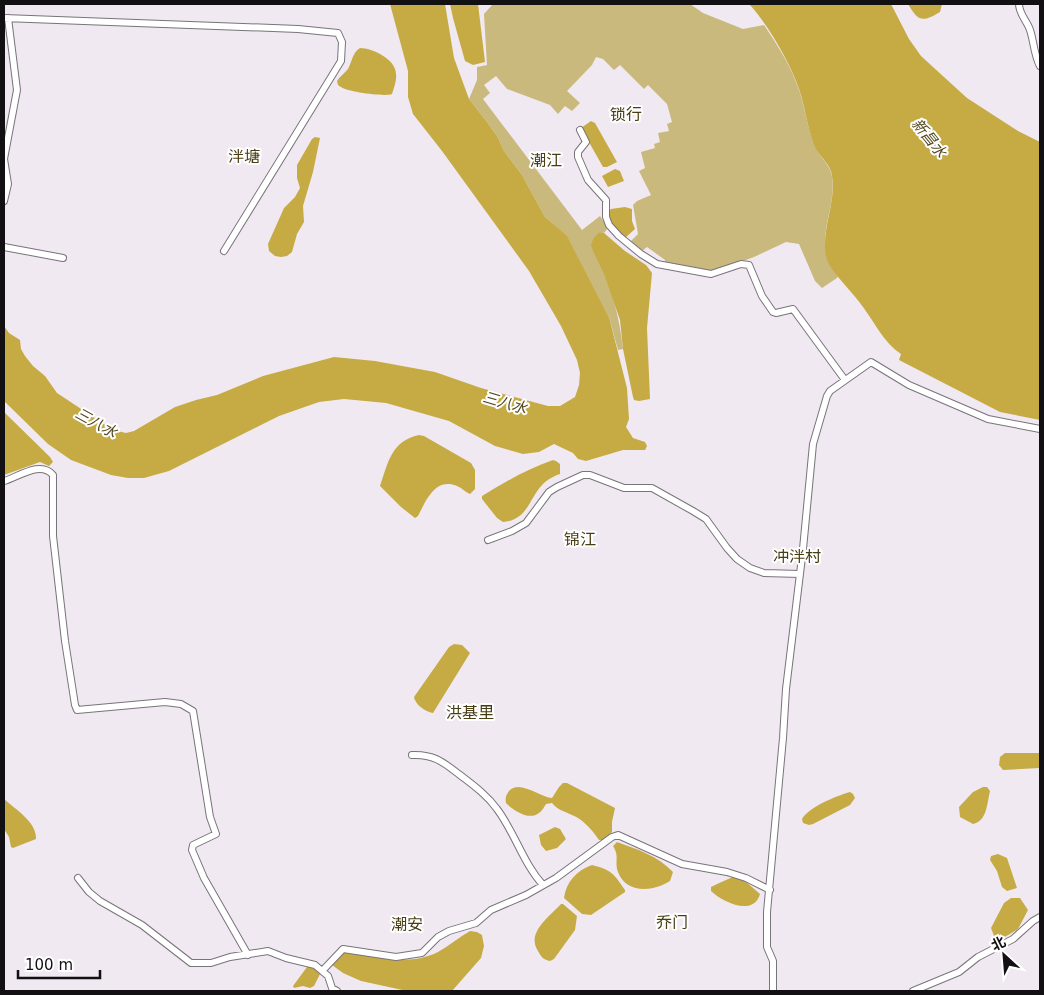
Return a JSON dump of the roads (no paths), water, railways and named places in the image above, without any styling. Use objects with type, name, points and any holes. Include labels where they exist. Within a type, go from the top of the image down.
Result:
[{"type":"street","points":[[1019,4],[1020,12],[1030,30],[1036,58],[1040,66]]},
{"type":"street","points":[[4,201],[8,184],[4,159],[17,90],[6,18],[298,29],[338,33],[342,42],[340,61],[224,251]]},
{"type":"street","points":[[580,130],[586,142],[578,152],[578,157],[588,180],[605,199],[606,220],[619,236],[652,262],[663,265],[712,274],[740,264],[749,265],[762,296],[773,312],[776,313],[791,308],[796,311],[845,380]]},
{"type":"street","points":[[4,247],[63,258]]},
{"type":"street","points":[[773,991],[773,961],[767,947],[768,912],[787,681],[813,444],[826,396],[830,391],[871,362],[909,385],[980,416],[998,422],[1040,429]]},
{"type":"street","points":[[4,481],[36,469],[48,471],[53,475],[53,536],[65,641],[77,710],[165,702],[181,704],[193,711],[210,817],[216,834],[193,845],[192,848],[204,878],[248,955]]},
{"type":"street","points":[[488,540],[512,531],[526,523],[550,492],[557,487],[583,475],[590,475],[624,488],[652,488],[693,510],[706,518],[727,548],[737,559],[750,568],[764,573],[800,574]]},
{"type":"street","points":[[412,754],[436,757],[484,794],[503,818],[534,875],[543,885]]},
{"type":"street","points":[[323,970],[343,949],[396,957],[422,953],[438,937],[448,931],[476,923],[490,910],[520,898],[543,885],[618,835],[682,864],[727,872],[746,878],[770,890]]},
{"type":"street","points":[[78,878],[89,892],[100,901],[142,925],[191,963],[208,963],[230,957],[268,951],[286,958],[316,965],[323,970],[330,980],[332,988],[337,991]]},
{"type":"street","points":[[913,991],[959,972],[978,957],[1013,939],[1040,917]]},
{"type":"water","name":"三八水","points":[[390,4],[445,4],[454,58],[469,99],[497,136],[504,151],[522,175],[545,217],[567,236],[609,317],[627,388],[629,419],[626,427],[633,438],[645,442],[647,446],[645,450],[623,450],[586,461],[578,459],[573,453],[554,444],[539,452],[523,454],[495,446],[449,421],[386,403],[344,399],[319,402],[279,416],[169,471],[144,478],[111,475],[71,460],[48,444],[4,401],[4,326],[9,333],[20,340],[21,349],[25,356],[45,376],[57,393],[113,430],[126,433],[134,431],[175,407],[217,395],[263,376],[334,357],[375,361],[435,372],[481,388],[548,406],[560,406],[575,397],[580,373],[577,360],[561,326],[529,271],[413,114],[408,97],[408,71]]},
{"type":"water","points":[[450,4],[478,4],[485,62],[473,65],[465,61]]},
{"type":"water","name":"新昌水","points":[[749,4],[891,4],[909,39],[921,56],[967,98],[1018,131],[1040,142],[1040,420],[1000,412],[899,360],[901,354],[885,339],[859,302],[832,269],[825,253],[826,230],[833,185],[831,172],[828,164],[815,147],[802,97],[792,72],[776,41]]},
{"type":"water","points":[[908,4],[942,4],[940,12],[925,19],[918,17]]},
{"type":"water","points":[[360,48],[383,55],[392,64],[396,76],[392,94],[382,95],[358,92],[338,85],[337,81],[348,69],[354,54]]},
{"type":"water","points":[[591,121],[595,123],[617,162],[607,167],[603,167],[581,128]]},
{"type":"water","points":[[315,137],[320,138],[303,206],[304,222],[297,234],[292,252],[287,256],[275,256],[269,251],[268,244],[284,208],[295,197],[300,188],[297,178],[297,165]]},
{"type":"water","points":[[615,169],[620,171],[624,181],[608,187],[602,176]]},
{"type":"water","points":[[625,207],[632,209],[632,221],[635,229],[625,238],[610,222],[609,211]]},
{"type":"water","points":[[600,232],[604,233],[625,251],[646,265],[652,273],[647,328],[650,399],[639,401],[634,400],[633,397],[623,349],[620,320],[604,274],[591,247],[596,235]]},
{"type":"water","points":[[4,412],[50,457],[53,462],[49,466],[40,462],[4,475]]},
{"type":"water","points":[[419,435],[471,463],[475,470],[475,489],[470,494],[457,486],[443,485],[432,492],[415,518],[380,486],[388,461],[396,448],[402,442]]},
{"type":"water","points":[[553,460],[560,464],[560,474],[543,484],[523,513],[518,517],[503,522],[497,518],[482,499],[482,496],[508,481],[534,467]]},
{"type":"water","points":[[454,644],[462,645],[470,653],[433,713],[418,705],[414,697],[449,647]]},
{"type":"water","points":[[1005,753],[1040,753],[1040,768],[1003,770],[999,765],[1000,757]]},
{"type":"water","points":[[563,783],[567,783],[615,808],[612,832],[604,840],[599,840],[584,822],[559,809],[552,803],[546,804],[539,813],[531,816],[513,809],[506,803],[506,795],[513,788],[524,788],[552,798]]},
{"type":"water","points":[[987,787],[990,791],[987,806],[984,816],[973,824],[960,817],[959,807],[973,792]]},
{"type":"water","points":[[850,792],[855,798],[850,805],[813,824],[803,823],[802,819],[810,810]]},
{"type":"water","points":[[4,799],[33,827],[36,839],[13,848],[11,847],[9,837],[4,829]]},
{"type":"water","points":[[555,827],[560,829],[566,839],[557,848],[546,851],[541,845],[539,835]]},
{"type":"water","points":[[617,842],[640,850],[667,866],[673,872],[670,881],[648,889],[641,889],[627,884],[622,879],[617,868],[616,853],[613,846]]},
{"type":"water","points":[[998,854],[1007,858],[1017,888],[1007,891],[1002,887],[997,871],[990,860],[991,856]]},
{"type":"water","points":[[592,865],[612,873],[625,892],[591,915],[582,914],[564,898],[565,892],[577,873]]},
{"type":"water","points":[[735,876],[745,881],[760,894],[757,901],[751,905],[737,905],[722,899],[711,891],[711,887]]},
{"type":"water","points":[[1011,898],[1020,898],[1028,910],[1018,929],[1000,940],[994,936],[991,928],[1004,903]]},
{"type":"water","points":[[561,904],[577,916],[575,930],[554,959],[550,961],[540,955],[535,944],[535,938],[540,926]]},
{"type":"water","points":[[470,931],[482,935],[484,946],[481,958],[452,991],[407,991],[361,981],[343,973],[332,965],[341,954],[347,951],[392,959],[415,959],[442,950]]},
{"type":"water","points":[[310,966],[320,974],[314,986],[310,988],[303,986],[294,988],[293,986],[307,967]]},
{"type":"district","name":"锁行","points":[[626,114]]},
{"type":"district","name":"泮塘","points":[[244,156]]},
{"type":"district","name":"潮江","points":[[546,160]]},
{"type":"district","name":"锦江","points":[[580,539]]},
{"type":"district","name":"冲泮村","points":[[797,556]]},
{"type":"district","name":"洪基里","points":[[470,712]]},
{"type":"district","name":"乔门","points":[[672,922]]},
{"type":"district","name":"潮安","points":[[407,924]]}]
